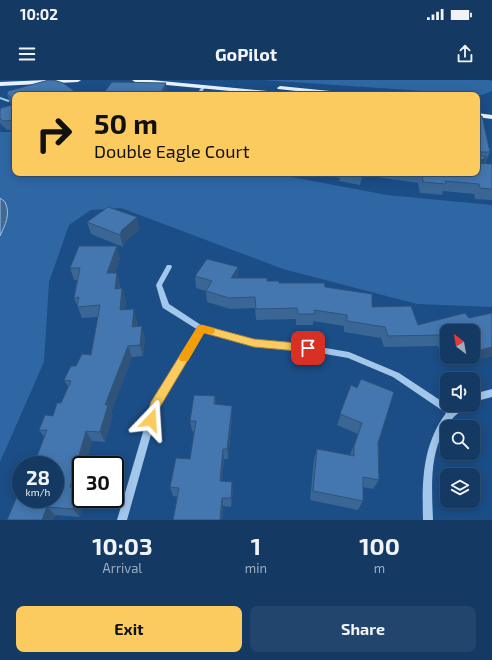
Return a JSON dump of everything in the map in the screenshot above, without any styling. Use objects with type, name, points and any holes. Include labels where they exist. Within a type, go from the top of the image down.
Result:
[{"type":"main road","points":[[0,84],[78,80]]},
{"type":"main road","points":[[135,80],[261,92]]},
{"type":"main road","points":[[261,86],[320,92]]},
{"type":"main road","points":[[480,108],[492,110]]},
{"type":"main road","points":[[480,115],[492,117]]},
{"type":"street","points":[[200,92],[204,86]]},
{"type":"street","points":[[0,98],[8,101]]},
{"type":"street","points":[[169,267],[159,285],[166,306],[202,329],[254,343],[308,348],[349,355],[396,375],[440,404]]},
{"type":"street","points":[[122,520],[155,405],[202,329]]},
{"type":"street","points":[[480,396],[492,393]]},
{"type":"street","points":[[428,520],[427,469],[436,438],[452,412]]},
{"type":"shaded area","points":[[262,80],[492,81],[492,91],[482,95],[480,95],[480,92],[438,92]]},
{"type":"shaded area","points":[[0,132],[12,132],[12,176],[286,176],[387,195],[492,205],[492,307],[417,304],[283,269],[121,208],[91,210],[69,225],[49,282],[44,362],[0,462]]},
{"type":"shaded area","points":[[0,198],[7,206],[7,219],[0,236]]},
{"type":"building","points":[[54,80],[63,83],[76,92],[12,92],[12,98],[7,94],[8,91]]},
{"type":"building","points":[[112,82],[166,83],[162,92],[104,92]]},
{"type":"building","points":[[12,105],[12,120],[3,121],[0,118],[1,108]]},
{"type":"building","points":[[480,116],[482,116],[490,152],[480,152]]},
{"type":"building","points":[[480,156],[487,157],[480,160]]},
{"type":"building","points":[[480,163],[492,164],[492,189],[480,188],[479,184],[445,181],[446,184],[423,182],[422,176],[480,176]]},
{"type":"building","points":[[108,207],[137,217],[122,230],[120,235],[87,222]]},
{"type":"building","points":[[79,246],[117,246],[107,273],[117,273],[115,289],[122,288],[120,310],[134,309],[132,327],[142,326],[140,345],[128,346],[105,405],[108,405],[100,432],[86,431],[79,456],[72,456],[72,480],[70,487],[72,487],[73,509],[60,508],[64,508],[64,456],[37,456],[47,430],[39,430],[45,415],[53,416],[57,403],[61,403],[71,381],[64,380],[71,366],[76,366],[82,354],[91,355],[100,305],[77,307],[79,297],[74,298],[80,268],[70,268]]},
{"type":"building","points":[[207,259],[238,267],[231,278],[267,278],[267,281],[279,281],[279,283],[324,283],[325,287],[372,294],[372,307],[411,306],[418,325],[465,313],[469,318],[492,313],[492,347],[480,350],[480,324],[440,324],[440,335],[388,336],[385,327],[347,321],[347,315],[314,310],[315,314],[298,314],[297,308],[256,309],[255,297],[229,298],[206,291],[212,281],[195,276]]},
{"type":"building","points":[[361,379],[394,392],[378,443],[379,480],[363,477],[363,501],[313,491],[317,449],[354,456],[354,447],[362,423],[340,414],[351,385],[357,388]]},
{"type":"building","points":[[194,395],[215,396],[214,404],[232,406],[227,449],[223,449],[220,481],[232,482],[231,498],[222,498],[220,520],[173,520],[179,488],[170,487],[176,458],[190,459],[196,421],[190,421]]},
{"type":"building","points":[[12,508],[47,508],[42,520],[7,520]]},
{"type":"slow traffic","points":[[184,358],[202,329],[210,331]]},
{"type":"route","points":[[151,420],[155,405],[202,329],[254,343],[308,348]]}]
